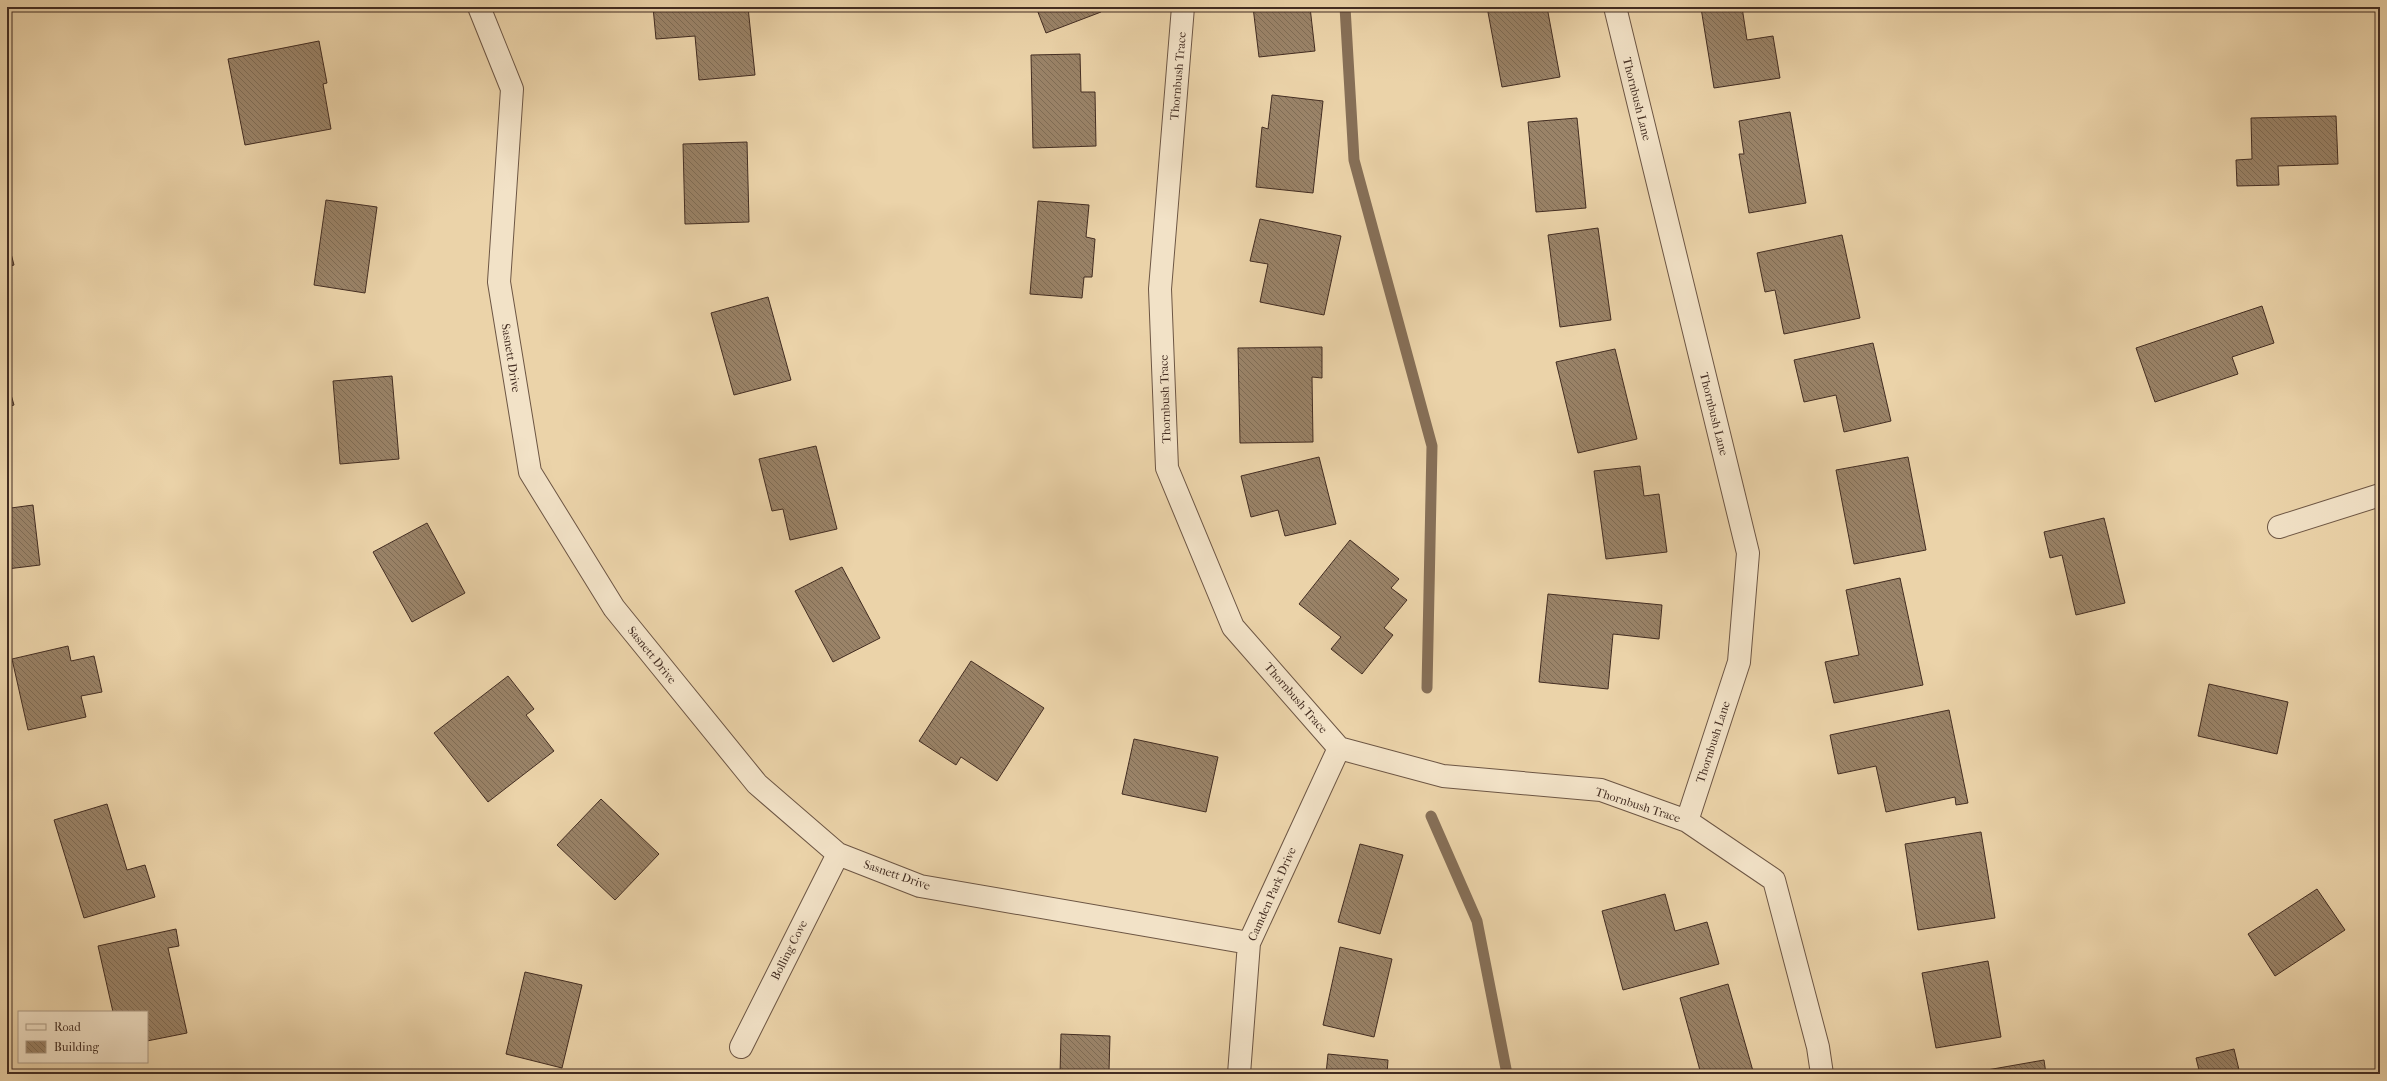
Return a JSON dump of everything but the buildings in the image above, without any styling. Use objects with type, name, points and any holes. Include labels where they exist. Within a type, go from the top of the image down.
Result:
[{"type":"street","name":"Sasnett Drive","points":[[479,7],[512,89],[499,282],[530,472],[614,608],[757,784],[838,854],[920,886],[1249,943]]},
{"type":"street","name":"Thornbush Trace","points":[[1183,7],[1160,289],[1167,468],[1233,627],[1339,748],[1443,776],[1601,790],[1687,820],[1774,880],[1818,1047],[1822,1074]]},
{"type":"street","name":"Thornbush Lane","points":[[1615,7],[1748,553],[1739,662],[1687,820]]},
{"type":"street","points":[[2279,527],[2380,495]]},
{"type":"street","name":"Camden Park Drive","points":[[1239,1074],[1249,943],[1339,748]]},
{"type":"street","name":"Bolling Cove","points":[[741,1047],[838,854]]},
{"type":"waterway","points":[[1345,7],[1354,160],[1432,446],[1427,688]]},
{"type":"waterway","points":[[1431,816],[1477,921],[1507,1074]]}]
